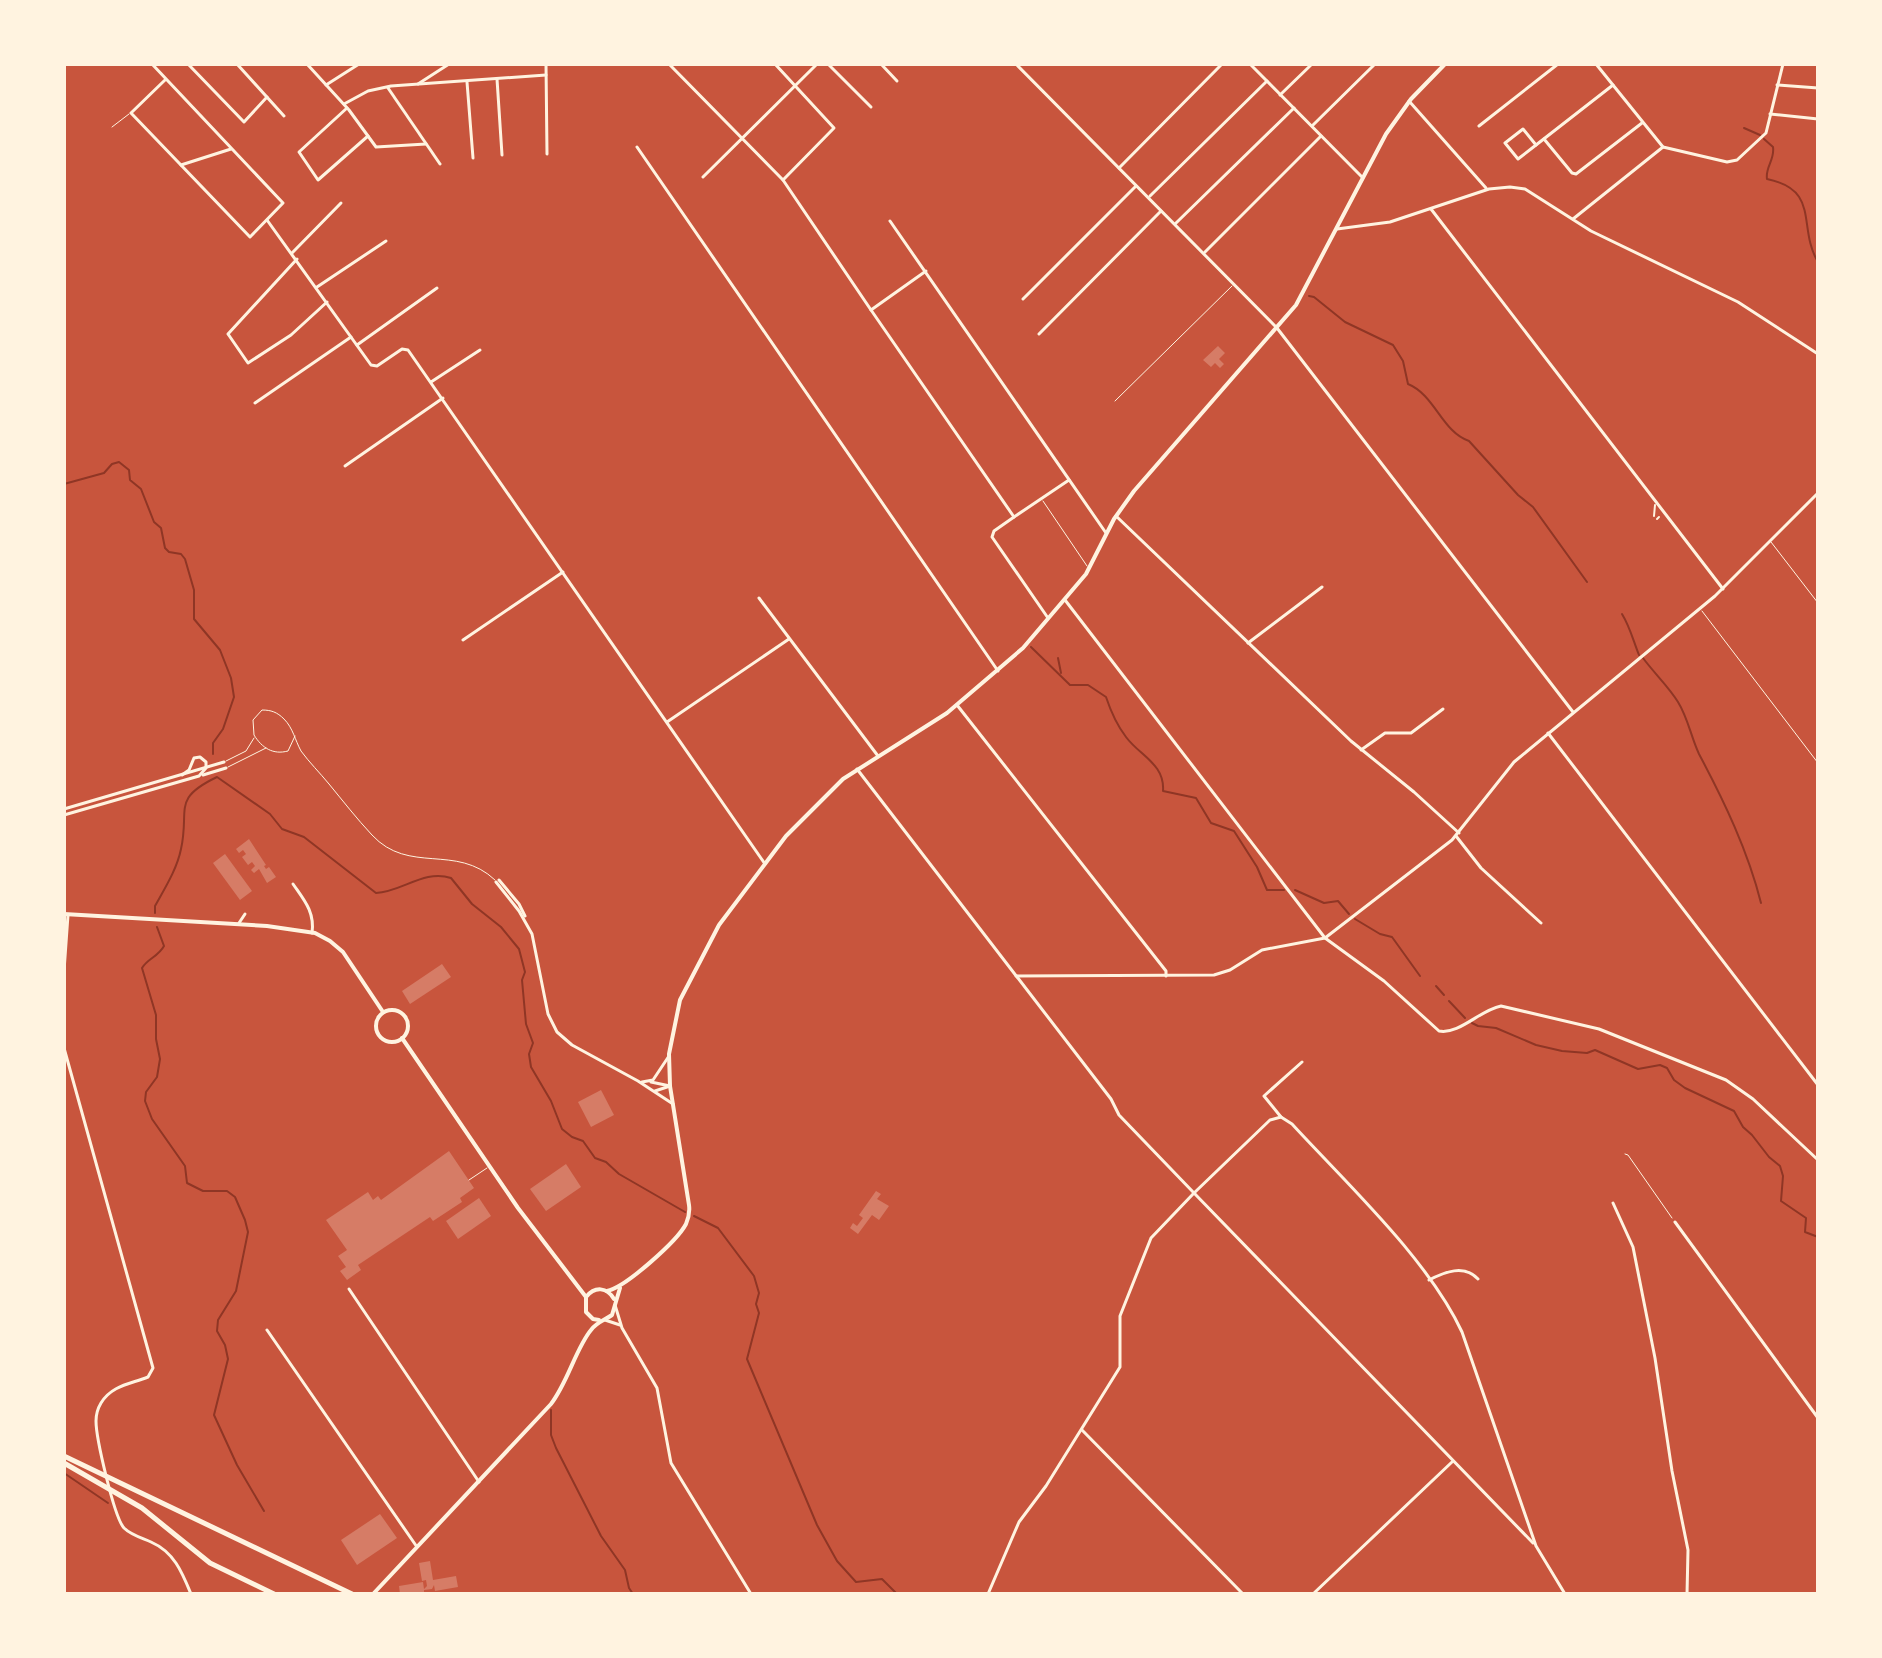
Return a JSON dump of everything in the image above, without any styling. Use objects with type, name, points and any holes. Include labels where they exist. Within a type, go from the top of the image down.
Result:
[{"type":"highway","points":[[64,1456],[352,1594]]},
{"type":"highway","points":[[64,1463],[142,1508],[206,1560],[274,1594]]},
{"type":"main road","points":[[586,1297],[593,1291],[621,1287],[679,1234],[689,1217],[670,1086],[669,1056],[676,1011],[724,917],[790,831],[843,779],[957,705],[1023,648],[1065,600],[1089,569],[1116,516],[1145,477],[1303,295],[1386,134],[1409,101],[1445,64]]},
{"type":"main road","points":[[66,915],[239,924],[312,933],[340,949],[383,1012]]},
{"type":"main road","points":[[396,1010],[405,1017],[407,1029],[402,1038],[389,1042],[378,1034],[376,1023],[383,1012],[396,1010]]},
{"type":"main road","points":[[402,1038],[543,1243],[586,1297],[588,1333]]},
{"type":"main road","points":[[374,1593],[551,1404],[567,1380],[588,1333],[612,1315],[621,1287]]},
{"type":"main road","points":[[607,1291],[615,1305]]},
{"type":"main road","points":[[586,1312],[593,1319],[603,1320]]},
{"type":"street","points":[[152,64],[283,203],[250,237],[131,113],[165,80]]},
{"type":"street","points":[[188,64],[244,122],[267,97]]},
{"type":"street","points":[[237,64],[284,116]]},
{"type":"street","points":[[307,64],[346,106],[376,147],[426,144]]},
{"type":"street","points":[[326,85],[359,64]]},
{"type":"street","points":[[418,84],[449,64]]},
{"type":"street","points":[[546,64],[547,154]]},
{"type":"street","points":[[669,64],[783,180],[1014,517]]},
{"type":"street","points":[[775,64],[834,128],[783,180]]},
{"type":"street","points":[[703,177],[817,64]]},
{"type":"street","points":[[828,64],[871,107]]},
{"type":"street","points":[[881,64],[897,81]]},
{"type":"street","points":[[1016,64],[1277,328],[1573,712]]},
{"type":"street","points":[[1119,168],[1222,64]]},
{"type":"street","points":[[1250,64],[1362,177]]},
{"type":"street","points":[[1280,95],[1312,64]]},
{"type":"street","points":[[1312,126],[1375,64]]},
{"type":"street","points":[[1479,126],[1558,64]]},
{"type":"street","points":[[1596,64],[1663,147],[1726,162],[1734,161],[1765,134],[1783,64]]},
{"type":"street","points":[[368,136],[318,180],[299,152],[361,94],[387,86],[546,75]]},
{"type":"street","points":[[497,79],[502,155]]},
{"type":"street","points":[[467,81],[473,158]]},
{"type":"street","points":[[1149,198],[1267,81]]},
{"type":"street","points":[[1536,145],[1523,129],[1505,143],[1518,159],[1544,139],[1613,85]]},
{"type":"street","points":[[1777,85],[1818,88]]},
{"type":"street","points":[[387,86],[440,164]]},
{"type":"street","points":[[1409,101],[1487,190]]},
{"type":"street","points":[[1175,224],[1294,108]]},
{"type":"street","points":[[1770,114],[1818,119]]},
{"type":"street","points":[[1544,139],[1576,174],[1643,122]]},
{"type":"street","points":[[1204,253],[1321,136]]},
{"type":"street","points":[[637,147],[998,671]]},
{"type":"street","points":[[1572,220],[1663,147]]},
{"type":"street","points":[[181,165],[231,149]]},
{"type":"street","points":[[1023,299],[1136,186]]},
{"type":"street","points":[[1337,229],[1382,224],[1487,190],[1508,187],[1525,189],[1572,220],[1730,297],[1818,354]]},
{"type":"street","points":[[292,253],[341,203]]},
{"type":"street","points":[[1431,209],[1723,589]]},
{"type":"street","points":[[1039,334],[1161,211]]},
{"type":"street","points":[[267,220],[374,366],[402,349],[408,350],[765,864]]},
{"type":"street","points":[[890,221],[1106,533]]},
{"type":"street","points":[[317,287],[386,241]]},
{"type":"street","points":[[297,259],[228,334],[248,363],[291,335],[327,302]]},
{"type":"street","points":[[871,310],[926,271]]},
{"type":"street","points":[[357,345],[437,288]]},
{"type":"street","points":[[255,403],[351,337]]},
{"type":"street","points":[[431,382],[480,350]]},
{"type":"street","points":[[345,466],[443,398]]},
{"type":"street","points":[[1048,618],[992,537],[994,531],[1069,480]]},
{"type":"street","points":[[1016,976],[1221,974],[1262,950],[1325,938],[1457,834],[1510,767],[1723,589],[1818,493]]},
{"type":"street","points":[[1650,504],[1655,510]]},
{"type":"street","points":[[1655,505],[1657,517]]},
{"type":"street","points":[[1116,516],[1361,750],[1412,790],[1457,834],[1481,868],[1541,923]]},
{"type":"street","points":[[463,640],[563,572]]},
{"type":"street","points":[[1248,643],[1322,587]]},
{"type":"street","points":[[759,598],[878,756]]},
{"type":"street","points":[[1065,600],[1325,938],[1388,984],[1440,1032],[1448,1032],[1499,1006],[1599,1029],[1732,1083],[1818,1160]]},
{"type":"street","points":[[667,722],[789,639]]},
{"type":"street","points":[[957,705],[1166,971],[1166,976]]},
{"type":"street","points":[[1361,750],[1385,733],[1411,733],[1443,709]]},
{"type":"street","points":[[1548,733],[1818,1085]]},
{"type":"street","points":[[182,775],[189,770],[196,757],[205,760],[207,767]]},
{"type":"street","points":[[64,812],[224,762]]},
{"type":"street","points":[[199,776],[207,767]]},
{"type":"street","points":[[64,812],[226,768]]},
{"type":"street","points":[[857,769],[1111,1099],[1119,1115],[1536,1546]]},
{"type":"street","points":[[498,881],[522,908],[534,940],[547,1011],[554,1028],[570,1044],[673,1104]]},
{"type":"street","points":[[293,884],[312,915],[312,933]]},
{"type":"street","points":[[239,924],[245,914]]},
{"type":"street","points":[[64,971],[66,915]]},
{"type":"street","points":[[64,1048],[153,1370],[147,1378],[115,1388],[101,1402],[96,1420],[114,1507],[127,1531],[156,1544],[171,1555],[191,1594]]},
{"type":"street","points":[[647,1082],[656,1077],[669,1056]]},
{"type":"street","points":[[1302,1062],[1264,1096],[1403,1244],[1454,1315],[1536,1546],[1565,1594]]},
{"type":"street","points":[[638,1081],[661,1082],[670,1086]]},
{"type":"street","points":[[654,1091],[670,1086]]},
{"type":"street","points":[[988,1594],[1019,1522],[1046,1486],[1120,1367],[1120,1316],[1151,1238],[1270,1120],[1281,1117]]},
{"type":"street","points":[[1613,1203],[1633,1247],[1648,1320],[1688,1550],[1687,1594]]},
{"type":"street","points":[[1675,1222],[1818,1418]]},
{"type":"street","points":[[1429,1280],[1465,1270],[1478,1279]]},
{"type":"street","points":[[349,1289],[479,1482]]},
{"type":"street","points":[[615,1305],[622,1328],[656,1384],[671,1463],[751,1594]]},
{"type":"street","points":[[603,1320],[614,1321],[622,1328]]},
{"type":"street","points":[[267,1330],[417,1547]]},
{"type":"street","points":[[1082,1430],[1243,1594]]},
{"type":"street","points":[[1313,1594],[1453,1461]]},
{"type":"lane","points":[[112,127],[131,113]]},
{"type":"lane","points":[[1115,401],[1233,284]]},
{"type":"lane","points":[[1041,499],[1089,569]]},
{"type":"lane","points":[[1770,541],[1818,603]]},
{"type":"lane","points":[[1701,608],[1818,763]]},
{"type":"lane","points":[[295,736],[293,744],[286,751],[266,748],[254,735],[254,718],[262,710],[270,710],[285,720],[295,736],[310,761],[382,844],[404,856],[469,862],[498,881]]},
{"type":"lane","points":[[224,762],[245,752],[251,746],[254,735]]},
{"type":"lane","points":[[226,768],[266,748]]},
{"type":"lane","points":[[469,1180],[490,1166]]},
{"type":"path","points":[[1625,1154],[1675,1222]]},
{"type":"building","points":[[1218,346],[1225,353],[1219,359],[1224,364],[1220,368],[1215,363],[1211,367],[1203,360]]},
{"type":"building","points":[[249,839],[266,869],[269,867],[276,877],[267,883],[259,869],[254,873],[251,870],[255,866],[252,862],[248,865],[242,857],[246,854],[243,850],[239,853],[236,849]]},
{"type":"building","points":[[225,854],[252,891],[240,900],[213,863]]},
{"type":"building","points":[[442,964],[451,977],[410,1004],[402,991]]},
{"type":"building","points":[[601,1090],[614,1115],[591,1127],[578,1102]]},
{"type":"building","points":[[449,1151],[474,1188],[460,1198],[462,1202],[433,1221],[430,1217],[358,1265],[361,1270],[347,1280],[340,1271],[346,1267],[338,1256],[347,1250],[326,1220],[368,1192],[373,1200],[378,1196],[381,1200]]},
{"type":"building","points":[[566,1164],[581,1187],[546,1211],[530,1189]]},
{"type":"building","points":[[876,1191],[881,1194],[877,1199],[889,1206],[879,1220],[872,1215],[858,1234],[850,1228],[853,1223],[857,1226],[863,1218],[859,1215]]},
{"type":"building","points":[[479,1198],[491,1216],[458,1239],[446,1221]]},
{"type":"building","points":[[380,1514],[397,1538],[357,1565],[341,1540]]},
{"type":"building","points":[[430,1561],[433,1580],[456,1576],[458,1587],[435,1591],[434,1585],[424,1593],[400,1594],[399,1586],[423,1582],[424,1589],[427,1586],[426,1580],[422,1581],[419,1563]]},
{"type":"waterway","points":[[1744,128],[1760,135]]},
{"type":"waterway","points":[[1764,139],[1773,147],[1767,179],[1784,184],[1801,201],[1818,262]]},
{"type":"waterway","points":[[1309,296],[1345,322],[1393,345],[1403,361],[1408,384],[1425,396],[1452,430],[1469,441],[1518,495],[1533,507],[1587,582]]},
{"type":"waterway","points":[[64,484],[104,473],[112,464],[119,462],[129,470],[130,480],[141,489],[154,522],[161,528],[165,548],[181,554],[185,559],[194,590],[194,619],[220,650],[231,678],[234,697],[223,729],[213,743],[213,754]]},
{"type":"waterway","points":[[1622,614],[1639,655]]},
{"type":"waterway","points":[[1031,647],[1070,685],[1088,685],[1106,697],[1122,732],[1156,767],[1163,782],[1163,791],[1196,798],[1211,823],[1234,831],[1257,867],[1267,890],[1284,890]]},
{"type":"waterway","points":[[1058,658],[1061,673]]},
{"type":"waterway","points":[[1643,658],[1681,708],[1742,845],[1761,903]]},
{"type":"waterway","points":[[155,913],[155,906],[179,856],[188,799],[193,792],[217,777],[270,814],[282,829],[304,837],[376,893],[432,876],[451,878],[472,904],[501,927],[519,949],[525,972],[522,980],[526,1024],[533,1043],[529,1054],[531,1067],[551,1101],[562,1129],[583,1141],[595,1158],[685,1212]]},
{"type":"waterway","points":[[1295,890],[1324,903],[1338,901],[1349,914]]},
{"type":"waterway","points":[[1355,919],[1380,934],[1392,937],[1420,976]]},
{"type":"waterway","points":[[157,927],[164,946],[142,968],[156,1015],[160,1059],[157,1077],[146,1092],[145,1101],[152,1119],[185,1166],[187,1183],[203,1191],[227,1191],[235,1197],[245,1220],[248,1232],[236,1291],[218,1320],[217,1331],[228,1359],[214,1415],[237,1465],[264,1511]]},
{"type":"waterway","points":[[1436,986],[1444,995]]},
{"type":"waterway","points":[[1449,1001],[1465,1018]]},
{"type":"waterway","points":[[1472,1023],[1562,1051],[1587,1053],[1595,1050],[1638,1069],[1660,1065],[1667,1068],[1674,1080],[1685,1088],[1734,1111],[1743,1127],[1780,1166],[1783,1176],[1781,1201],[1806,1218],[1805,1232],[1818,1237]]},
{"type":"waterway","points":[[694,1216],[718,1228],[754,1276],[759,1293],[756,1304],[759,1313],[747,1359],[817,1525],[837,1561],[856,1582],[882,1579],[897,1594]]},
{"type":"waterway","points":[[551,1410],[551,1435],[556,1448],[601,1536],[625,1570],[633,1594]]},
{"type":"waterway","points":[[64,1473],[108,1503]]}]
